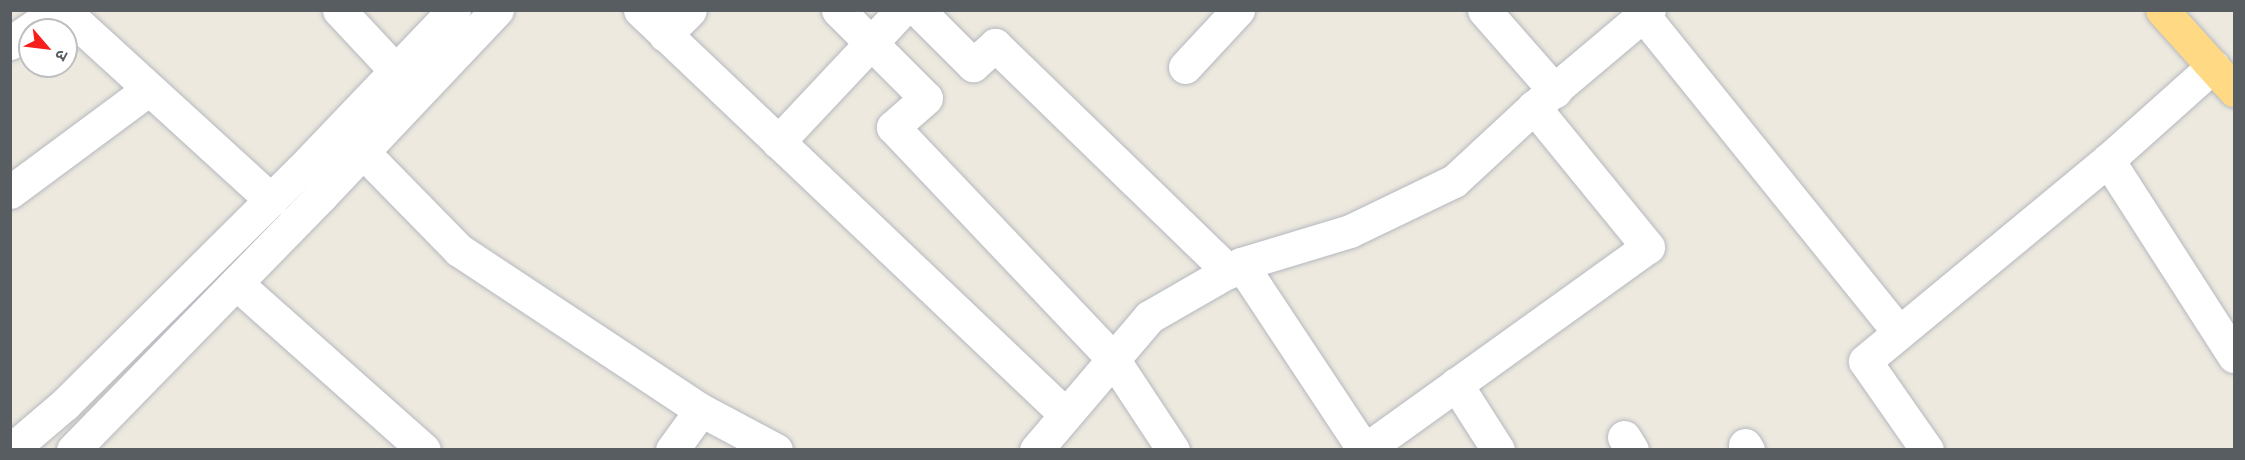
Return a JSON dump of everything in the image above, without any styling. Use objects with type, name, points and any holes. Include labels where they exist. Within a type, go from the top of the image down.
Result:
[{"type":"highway","points":[[2162,10],[2235,90]]},
{"type":"street","points":[[10,43],[61,10],[271,200]]},
{"type":"street","points":[[339,10],[396,70]]},
{"type":"street","points":[[11,450],[65,404],[271,200],[454,10]]},
{"type":"street","points":[[73,450],[363,152],[497,10]]},
{"type":"street","points":[[640,10],[1065,414]]},
{"type":"street","points":[[665,35],[690,10]]},
{"type":"street","points":[[838,10],[926,98],[893,127],[1113,359],[1173,450]]},
{"type":"street","points":[[778,142],[902,10]]},
{"type":"street","points":[[918,10],[973,65],[995,45],[1235,268],[1365,450],[1648,247],[1484,10]]},
{"type":"street","points":[[1185,67],[1238,10]]},
{"type":"street","points":[[1036,450],[1149,317],[1235,268],[1350,231],[1454,182],[1545,99],[1646,13],[1899,332]]},
{"type":"street","points":[[1927,450],[1864,361],[2108,160],[2213,66]]},
{"type":"street","points":[[10,192],[149,89]]},
{"type":"street","points":[[363,152],[459,250],[701,410],[776,450]]},
{"type":"street","points":[[2108,160],[2235,356]]},
{"type":"street","points":[[236,283],[424,450]]},
{"type":"street","points":[[1456,384],[1498,450]]},
{"type":"street","points":[[672,450],[701,410]]}]
